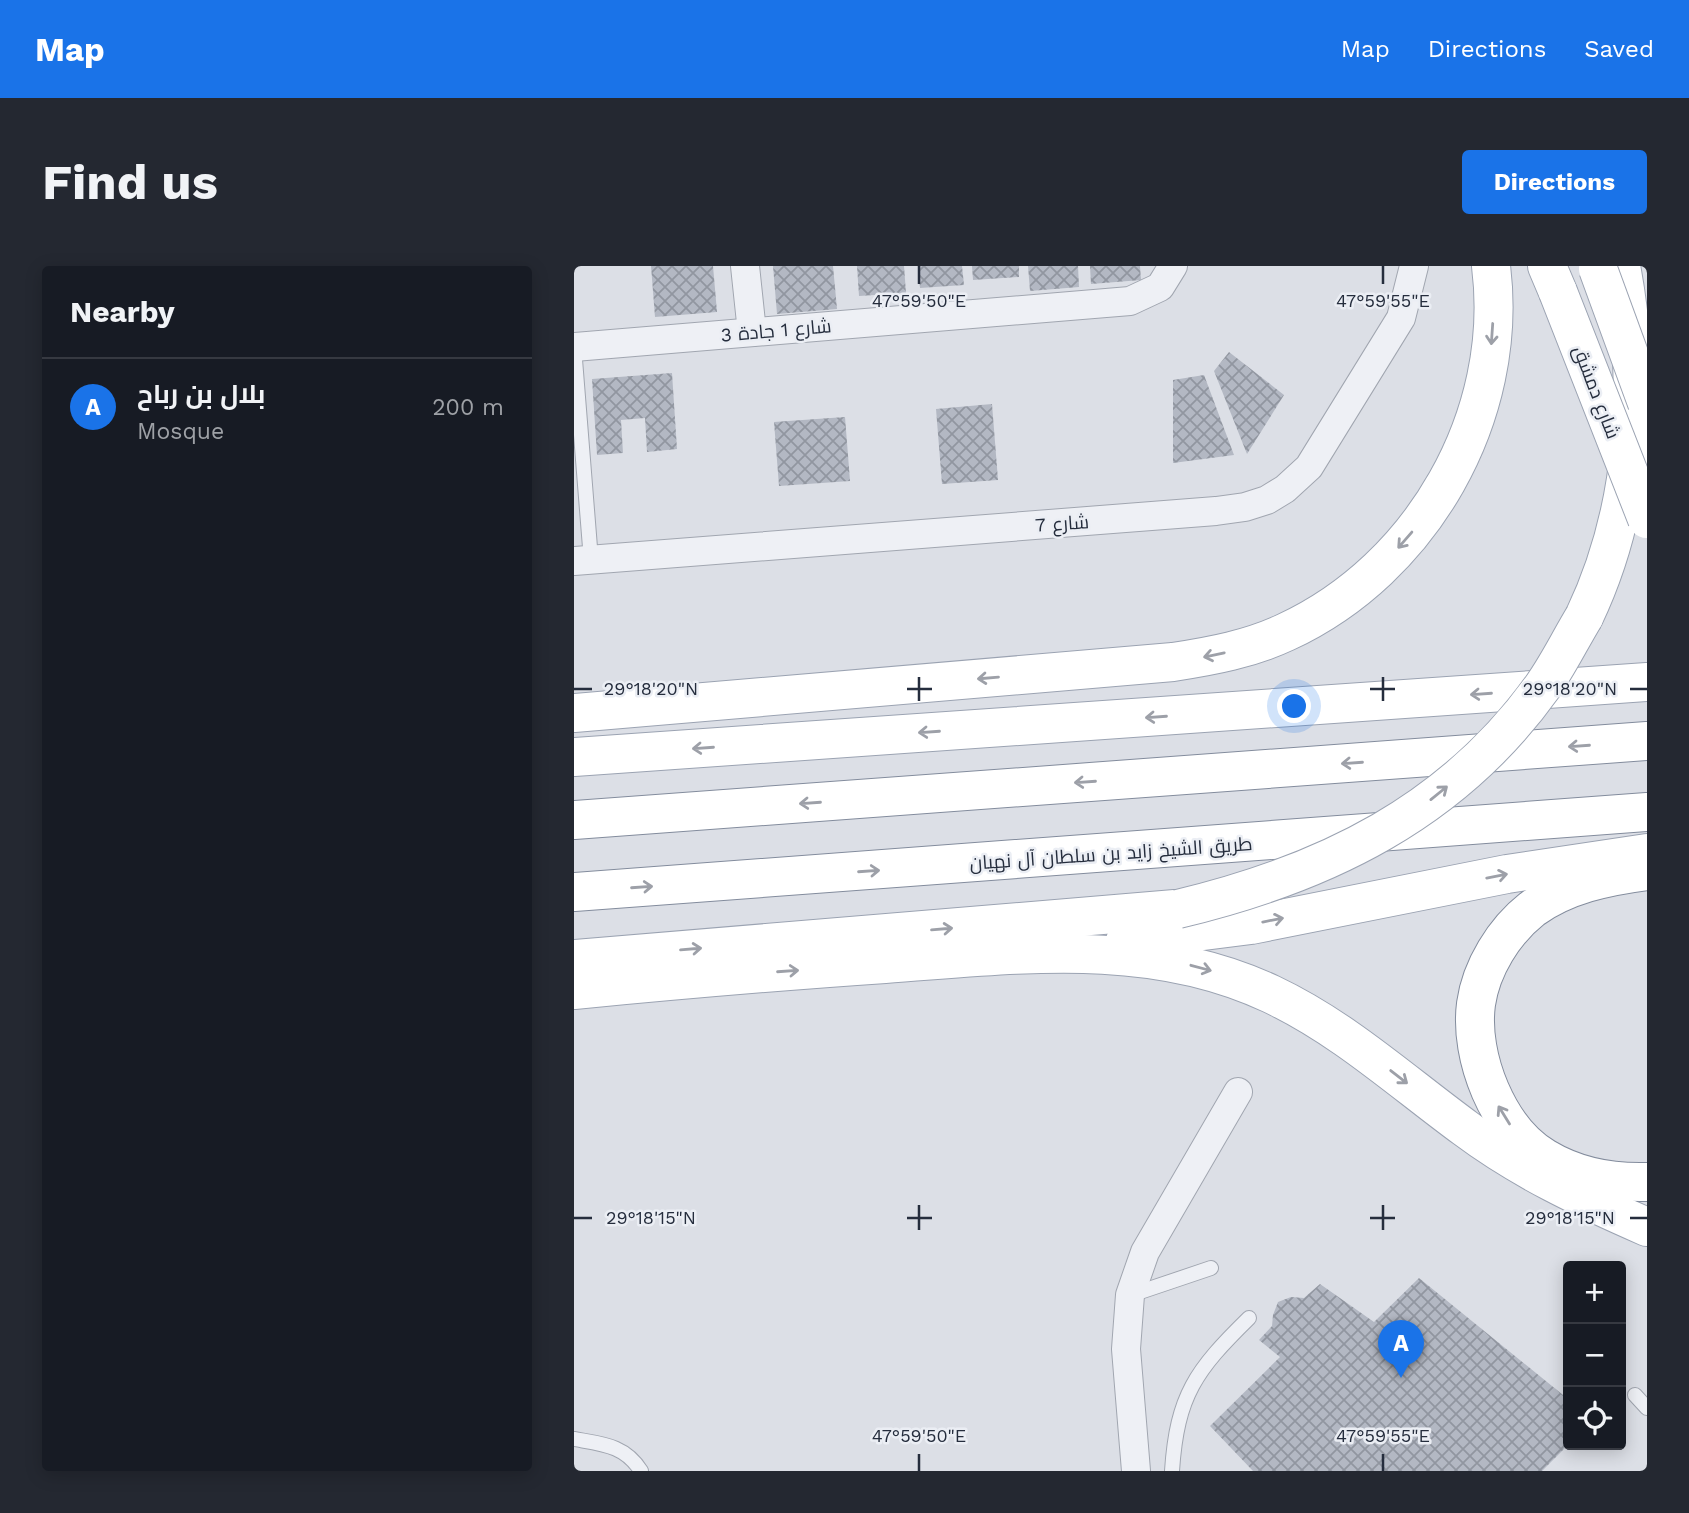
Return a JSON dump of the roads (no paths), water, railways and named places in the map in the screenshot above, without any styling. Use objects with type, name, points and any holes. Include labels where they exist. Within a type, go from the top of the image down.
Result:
[{"type":"main road","points":[[574,713],[1173,662],[1231,651],[1286,632],[1336,603],[1377,571],[1416,528],[1452,473],[1477,413],[1486,380],[1494,312],[1491,266]]},
{"type":"main road","points":[[1605,267],[1647,403]]},
{"type":"main road","points":[[574,959],[1178,909],[1269,884],[1313,867],[1356,848],[1427,803],[1480,758],[1518,718],[1544,685],[1584,617],[1609,555],[1623,497],[1631,438],[1634,377],[1631,318],[1605,267]]},
{"type":"main road","name":"شارع دمشق","points":[[1552,279],[1647,519]]},
{"type":"main road","points":[[574,757],[1644,682]]},
{"type":"main road","points":[[574,820],[1647,741]]},
{"type":"main road","name":"طريق الشيخ زايد بن سلطان آل نهيان","points":[[574,892],[1647,811]]},
{"type":"main road","points":[[574,990],[1036,953],[1251,925],[1507,874],[1647,853]]},
{"type":"main road","points":[[1647,871],[1588,882],[1556,894],[1516,924],[1497,948],[1484,976],[1476,1004],[1476,1035],[1492,1093],[1506,1119],[1543,1157],[1577,1172],[1601,1178],[1647,1182]]},
{"type":"main road","points":[[1036,953],[1083,952],[1150,957],[1236,979],[1272,994],[1362,1048],[1466,1130],[1529,1171],[1647,1227]]},
{"type":"street","points":[[745,266],[752,332]]},
{"type":"street","name":"شارع 1 جادة 3","points":[[574,347],[1130,301],[1160,287],[1173,266]]},
{"type":"street","name":"شارع 7","points":[[582,560],[1216,511],[1245,507],[1267,500],[1299,478],[1320,452],[1402,318],[1414,266]]},
{"type":"street","points":[[1136,1471],[1126,1349],[1130,1295],[1145,1252],[1238,1091]]},
{"type":"lane","points":[[574,347],[582,560]]},
{"type":"lane","points":[[1130,1295],[1211,1268]]},
{"type":"lane","points":[[1172,1471],[1178,1422],[1192,1383],[1209,1357],[1249,1318]]},
{"type":"lane","points":[[1634,1395],[1647,1408]]},
{"type":"lane","points":[[574,1439],[620,1448],[634,1460],[641,1471]]},
{"type":"place","name":"بلال بن رباح","points":[[1401,1378]]}]
